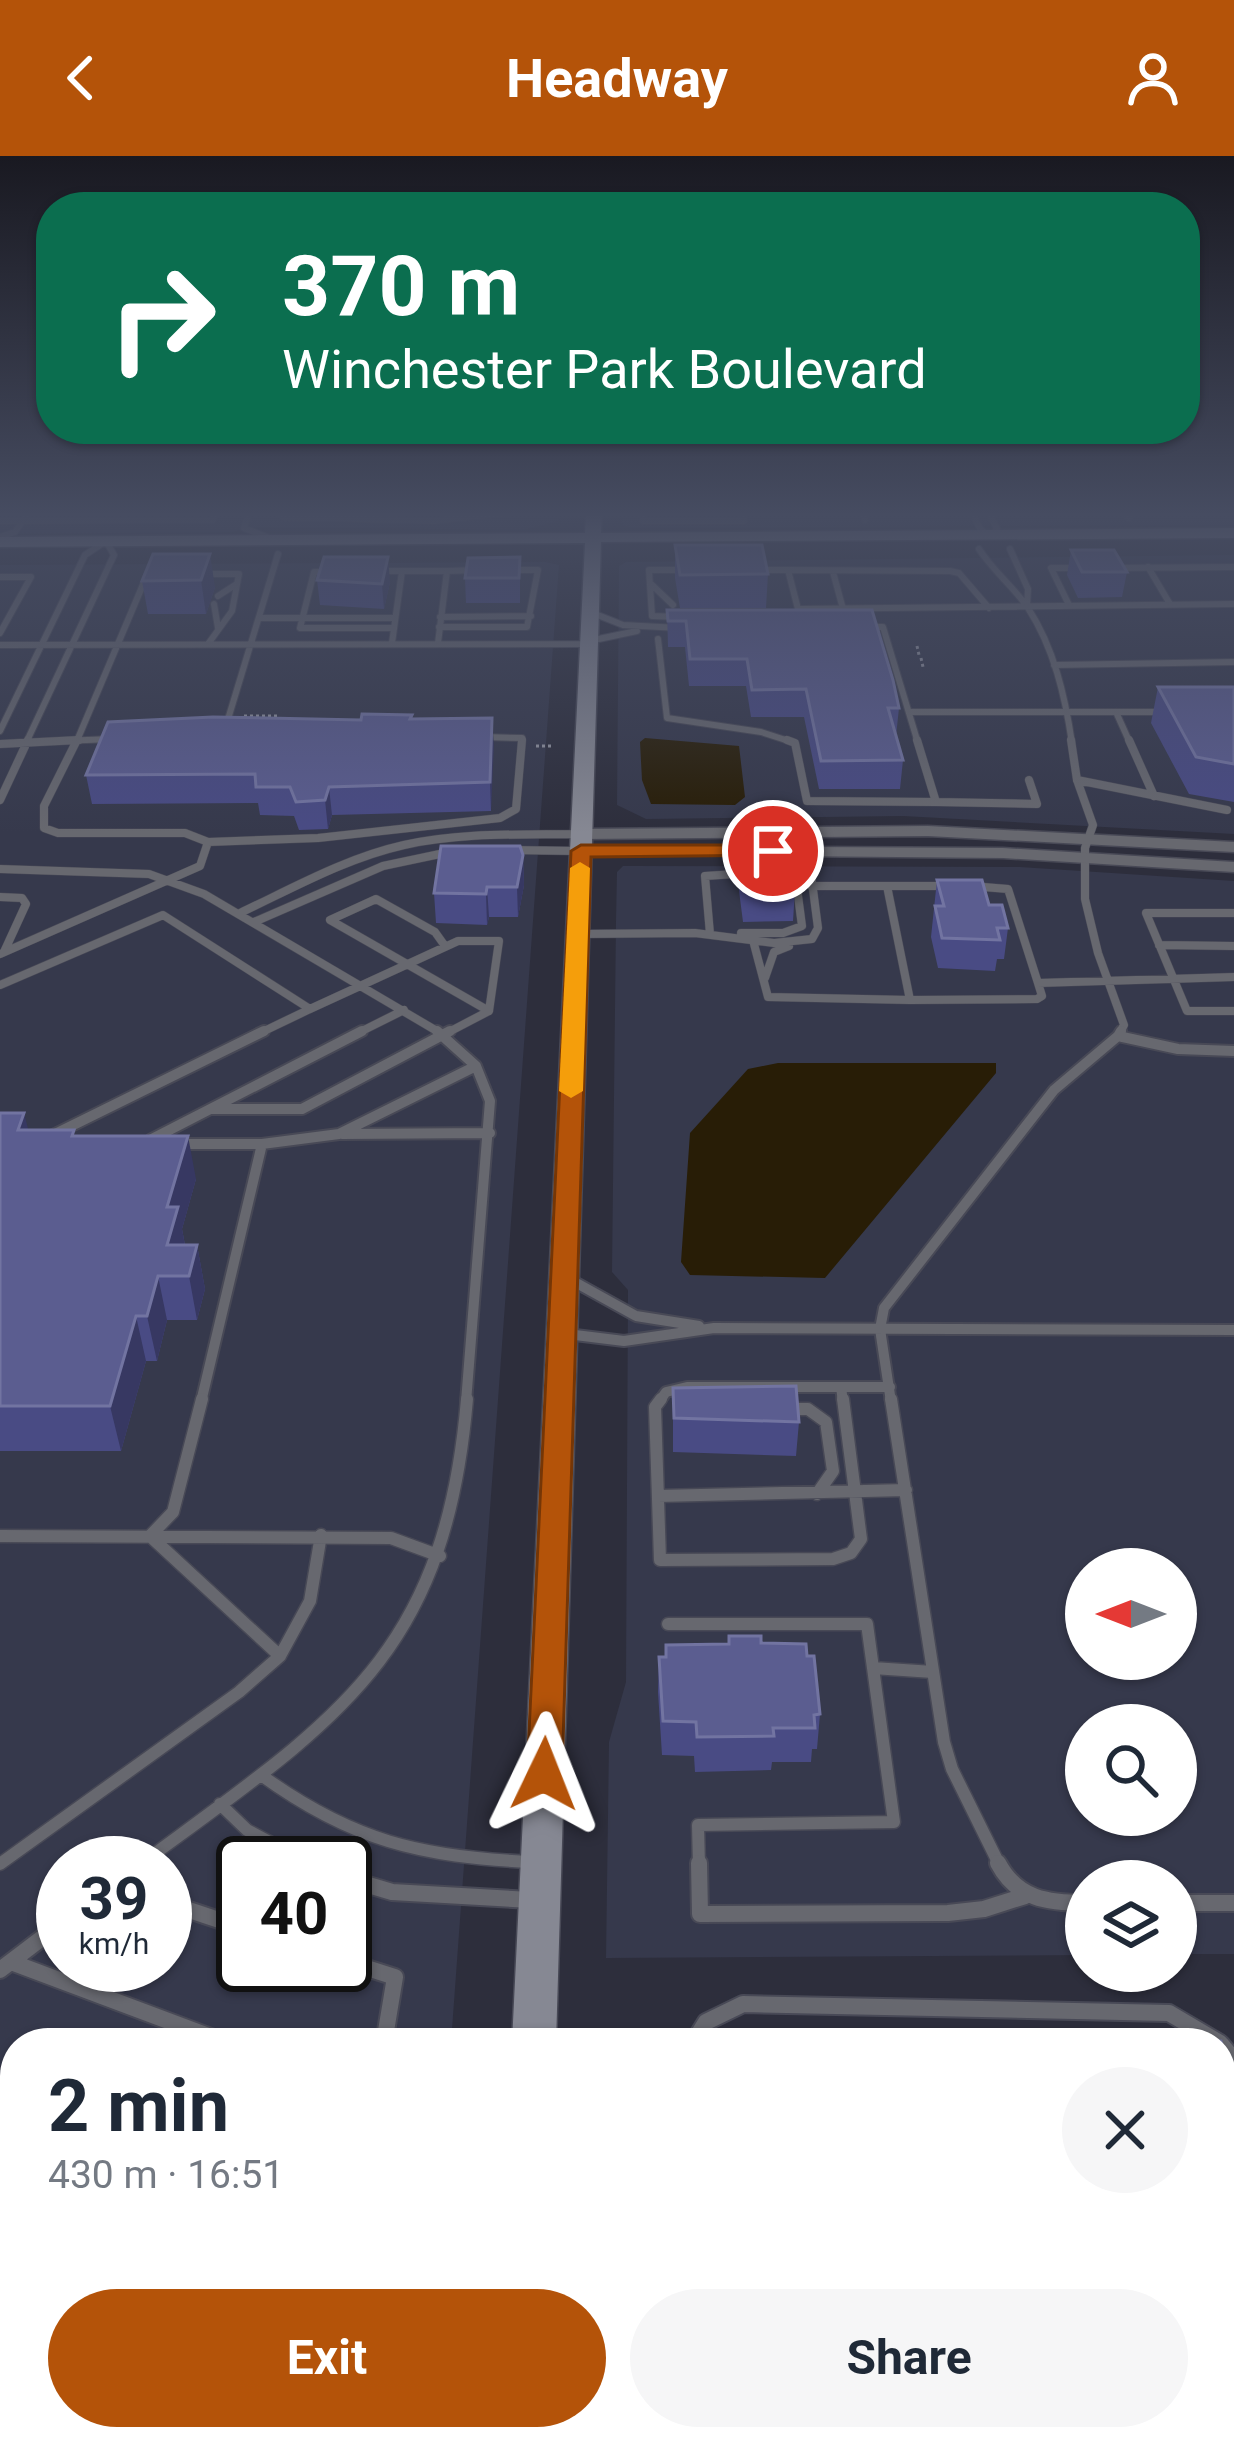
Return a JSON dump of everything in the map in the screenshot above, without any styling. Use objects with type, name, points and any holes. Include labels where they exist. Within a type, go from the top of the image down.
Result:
[{"type":"main road","points":[[535,2028],[590,619]]},
{"type":"street","points":[[581,843],[857,831],[1087,837],[1234,847]]},
{"type":"street","points":[[581,843],[704,852],[1086,856],[1234,867]]},
{"type":"lane","points":[[0,731],[54,619]]},
{"type":"lane","points":[[0,800],[83,619]]},
{"type":"lane","points":[[128,619],[44,806],[44,828],[58,833],[185,833],[208,842],[318,838],[500,818],[516,809],[522,738],[464,737]]},
{"type":"lane","points":[[218,628],[219,619]]},
{"type":"lane","points":[[208,644],[225,619]]},
{"type":"lane","points":[[234,737],[222,738],[260,619]]},
{"type":"lane","points":[[302,619],[300,628],[391,628]]},
{"type":"lane","points":[[392,643],[393,619]]},
{"type":"lane","points":[[437,643],[440,619]]},
{"type":"lane","points":[[439,627],[527,627],[530,619]]},
{"type":"lane","points":[[613,619],[646,629]]},
{"type":"lane","points":[[800,619],[802,628]]},
{"type":"lane","points":[[1025,1896],[999,1866],[952,1769],[880,1329],[884,1308],[1054,1090],[1125,1029],[1085,913],[1087,837],[1093,825],[1077,779],[1070,711],[1033,619]]},
{"type":"lane","points":[[863,627],[883,627],[936,802]]},
{"type":"lane","points":[[0,645],[588,643],[646,629],[684,628]]},
{"type":"lane","points":[[658,639],[667,718],[761,732],[795,743],[807,801],[1036,804],[1029,780]]},
{"type":"lane","points":[[1054,665],[1234,662]]},
{"type":"lane","points":[[909,712],[1171,712]]},
{"type":"lane","points":[[1116,712],[1154,796]]},
{"type":"lane","points":[[0,744],[120,739]]},
{"type":"lane","points":[[1077,779],[1191,807],[1227,810]]},
{"type":"lane","points":[[240,914],[357,860],[404,844],[454,837],[581,843]]},
{"type":"lane","points":[[2,953],[200,866],[208,842]]},
{"type":"lane","points":[[491,850],[581,843]]},
{"type":"lane","points":[[254,922],[383,866],[424,854],[473,850]]},
{"type":"lane","points":[[765,978],[774,952],[812,939],[818,928],[808,851]]},
{"type":"lane","points":[[704,852],[710,931]]},
{"type":"lane","points":[[0,868],[97,869],[168,880],[240,914],[445,1036],[476,1066],[490,1101],[457,1480],[440,1556],[423,1598],[353,1694],[261,1774],[178,1836]]},
{"type":"lane","points":[[781,873],[809,872]]},
{"type":"lane","points":[[705,876],[757,873]]},
{"type":"lane","points":[[578,934],[798,929],[803,923],[795,873]]},
{"type":"lane","points":[[710,931],[754,944],[768,998],[773,999],[1042,996],[1008,889],[811,886]]},
{"type":"lane","points":[[887,886],[910,1000]]},
{"type":"lane","points":[[0,897],[22,898],[26,904],[2,953]]},
{"type":"lane","points":[[445,946],[435,932],[376,899],[330,920],[489,1011]]},
{"type":"lane","points":[[1234,913],[1146,913],[1187,1011],[1234,1011]]},
{"type":"lane","points":[[0,985],[163,915],[310,1009]]},
{"type":"lane","points":[[77,1144],[34,1145],[458,940],[499,941],[489,1011]]},
{"type":"lane","points":[[754,944],[795,944]]},
{"type":"lane","points":[[1160,945],[1234,946]]},
{"type":"lane","points":[[1038,983],[1234,977]]},
{"type":"lane","points":[[404,1010],[141,1144],[262,1144],[339,1134],[490,1133]]},
{"type":"lane","points":[[211,1109],[302,1109],[489,1011]]},
{"type":"lane","points":[[1118,1036],[1178,1049],[1234,1051]]},
{"type":"lane","points":[[339,1134],[476,1066]]},
{"type":"lane","points":[[150,1536],[173,1512],[182,1481],[262,1144]]},
{"type":"lane","points":[[563,1276],[636,1316],[714,1328],[1234,1330]]},
{"type":"lane","points":[[560,1334],[624,1341],[714,1328]]},
{"type":"lane","points":[[841,1387],[861,1539],[851,1552],[832,1559],[661,1560],[655,1407],[666,1393],[687,1387],[841,1387],[890,1387]]},
{"type":"lane","points":[[656,1421],[672,1409]]},
{"type":"lane","points":[[765,1409],[808,1409],[826,1422],[832,1471],[817,1494]]},
{"type":"lane","points":[[658,1496],[905,1490]]},
{"type":"lane","points":[[0,1864],[239,1692],[280,1656],[310,1601],[321,1535]]},
{"type":"lane","points":[[0,1536],[391,1538],[440,1556]]},
{"type":"lane","points":[[150,1536],[280,1656]]},
{"type":"lane","points":[[668,1624],[867,1624],[894,1822],[698,1825],[700,1914],[948,1913],[1025,1896],[1065,1901]]},
{"type":"lane","points":[[873,1669],[933,1672]]},
{"type":"lane","points":[[261,1774],[307,1810],[350,1834],[390,1847],[431,1857],[541,1862]]},
{"type":"lane","points":[[220,1804],[258,1836]]},
{"type":"lane","points":[[372,1886],[392,1892],[540,1900]]},
{"type":"lane","points":[[1197,1903],[1234,1903]]},
{"type":"lane","points":[[5,1966],[36,1942]]},
{"type":"lane","points":[[5,1966],[184,2028]]},
{"type":"lane","points":[[372,1970],[394,1977],[386,2028]]},
{"type":"lane","points":[[702,2028],[706,2021],[743,2004],[1169,2013],[1200,2028]]},
{"type":"path","points":[[916,646],[923,668]]},
{"type":"path","points":[[238,719],[279,719]]},
{"type":"path","points":[[535,746],[554,746]]},
{"type":"shaded area","points":[[0,619],[555,619],[452,2028],[0,2028]]},
{"type":"shaded area","points":[[619,619],[1234,619],[1234,834],[903,816],[646,819],[617,805]]},
{"type":"shaded area","points":[[645,738],[739,746],[745,797],[735,805],[651,804],[642,780],[640,742]]},
{"type":"shaded area","points":[[623,866],[1020,867],[1234,881],[1234,1954],[1197,1954],[1197,1860],[1065,1860],[1065,1955],[606,1958],[609,1742],[626,1682],[628,1290],[612,1272],[617,872]]},
{"type":"shaded area","points":[[778,1063],[996,1063],[996,1073],[825,1278],[690,1275],[681,1262],[690,1133],[748,1069]]},
{"type":"building","points":[[875,619],[899,708],[888,708],[903,760],[821,761],[806,689],[752,690],[747,659],[690,659],[686,621],[668,621]]},
{"type":"building","points":[[1158,687],[1234,687],[1234,764],[1196,757]]},
{"type":"building","points":[[362,714],[492,718],[490,782],[329,787],[325,800],[296,802],[290,787],[256,787],[255,774],[86,775],[108,722],[213,717],[361,720]]},
{"type":"building","points":[[441,846],[520,846],[523,855],[517,887],[487,887],[486,894],[434,893]]},
{"type":"building","points":[[740,853],[790,853],[795,890],[744,891]]},
{"type":"building","points":[[937,880],[982,880],[989,905],[1002,905],[1008,928],[997,928],[1000,940],[942,938],[935,906],[944,906]]},
{"type":"building","points":[[0,1113],[24,1113],[18,1130],[74,1130],[72,1136],[188,1136],[167,1207],[178,1207],[167,1245],[197,1245],[189,1276],[158,1276],[147,1316],[136,1316],[110,1406],[0,1406]]},
{"type":"building","points":[[796,1386],[799,1422],[674,1418],[673,1388]]},
{"type":"building","points":[[729,1636],[761,1636],[761,1643],[806,1644],[807,1656],[814,1656],[820,1714],[814,1715],[815,1728],[773,1728],[774,1736],[697,1737],[696,1722],[663,1721],[659,1657],[666,1657],[666,1645],[729,1644]]},
{"type":"slow traffic","points":[[571,1091],[580,868]]},
{"type":"route","points":[[544,1774],[581,851],[773,851]]}]
